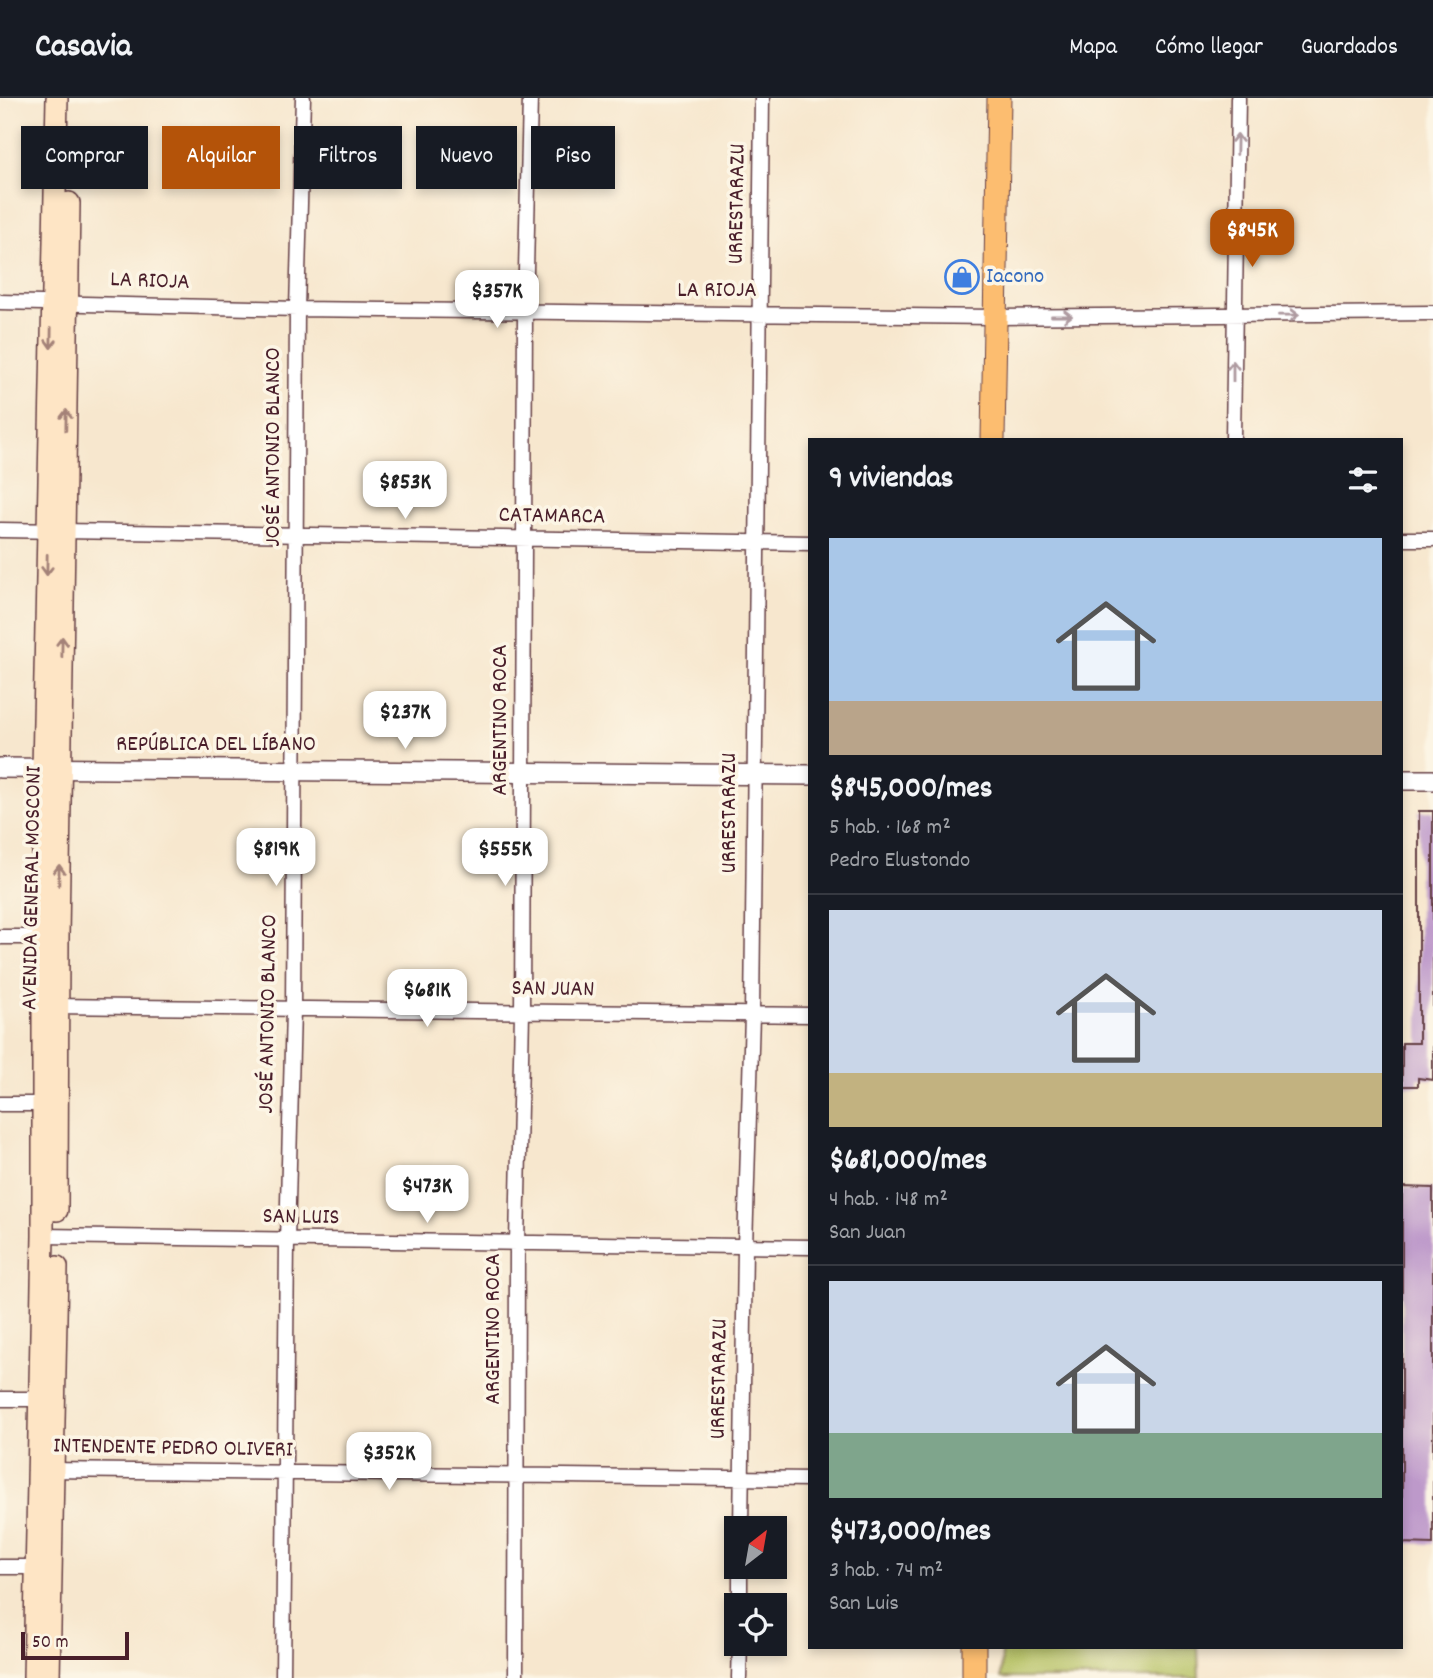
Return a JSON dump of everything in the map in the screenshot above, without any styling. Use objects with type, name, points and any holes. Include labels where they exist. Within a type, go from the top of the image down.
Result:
[{"type":"main road","name":"AVENIDA GENERAL MOSCONI","points":[[57,98],[60,302]]},
{"type":"main road","name":"AVENIDA GENERAL MOSCONI","points":[[49,1678],[44,1567],[50,1236],[51,769],[60,302],[70,98]]},
{"type":"main road","points":[[993,438],[999,98]]},
{"type":"main road","name":"AVENIDA GENERAL MOSCONI","points":[[34,1678],[44,1567]]},
{"type":"main road","points":[[974,1649],[974,1678]]},
{"type":"street","name":"JOSÉ ANTONIO BLANCO","points":[[283,1678],[287,1241],[293,1010],[297,309],[303,98]]},
{"type":"street","name":"ARGENTINO ROCA","points":[[516,1678],[515,1476],[522,1013],[525,313],[530,98]]},
{"type":"street","name":"URRESTARAZU","points":[[741,1516],[752,1015],[762,98]]},
{"type":"street","points":[[1233,438],[1238,98]]},
{"type":"street","name":"LA RIOJA","points":[[0,302],[525,313],[994,317],[1433,313]]},
{"type":"street","name":"CATAMARCA","points":[[0,530],[808,543]]},
{"type":"street","points":[[1403,539],[1433,539]]},
{"type":"street","name":"REPÚBLICA DEL LÍBANO","points":[[0,768],[808,775]]},
{"type":"street","points":[[1403,780],[1433,780]]},
{"type":"street","points":[[0,937],[50,937]]},
{"type":"street","name":"SAN JUAN","points":[[50,1006],[808,1015]]},
{"type":"street","points":[[0,1104],[50,1104]]},
{"type":"street","name":"SAN LUIS","points":[[50,1236],[808,1247]]},
{"type":"street","points":[[0,1399],[47,1399]]},
{"type":"street","name":"INTENDENTE PEDRO OLIVERI","points":[[46,1470],[808,1479]]},
{"type":"street","points":[[0,1567],[44,1567]]},
{"type":"street","points":[[739,1678],[740,1656]]},
{"type":"green space","points":[[1002,1649],[1198,1649],[1199,1678],[1001,1678]]},
{"type":"building","points":[[1419,811],[1433,811],[1433,1080],[1418,1078],[1418,1086],[1403,1086],[1403,1043],[1419,1043]]},
{"type":"building","points":[[1403,1187],[1433,1188],[1433,1544],[1403,1543]]},
{"type":"place","name":"Iacono","points":[[962,277]]}]
